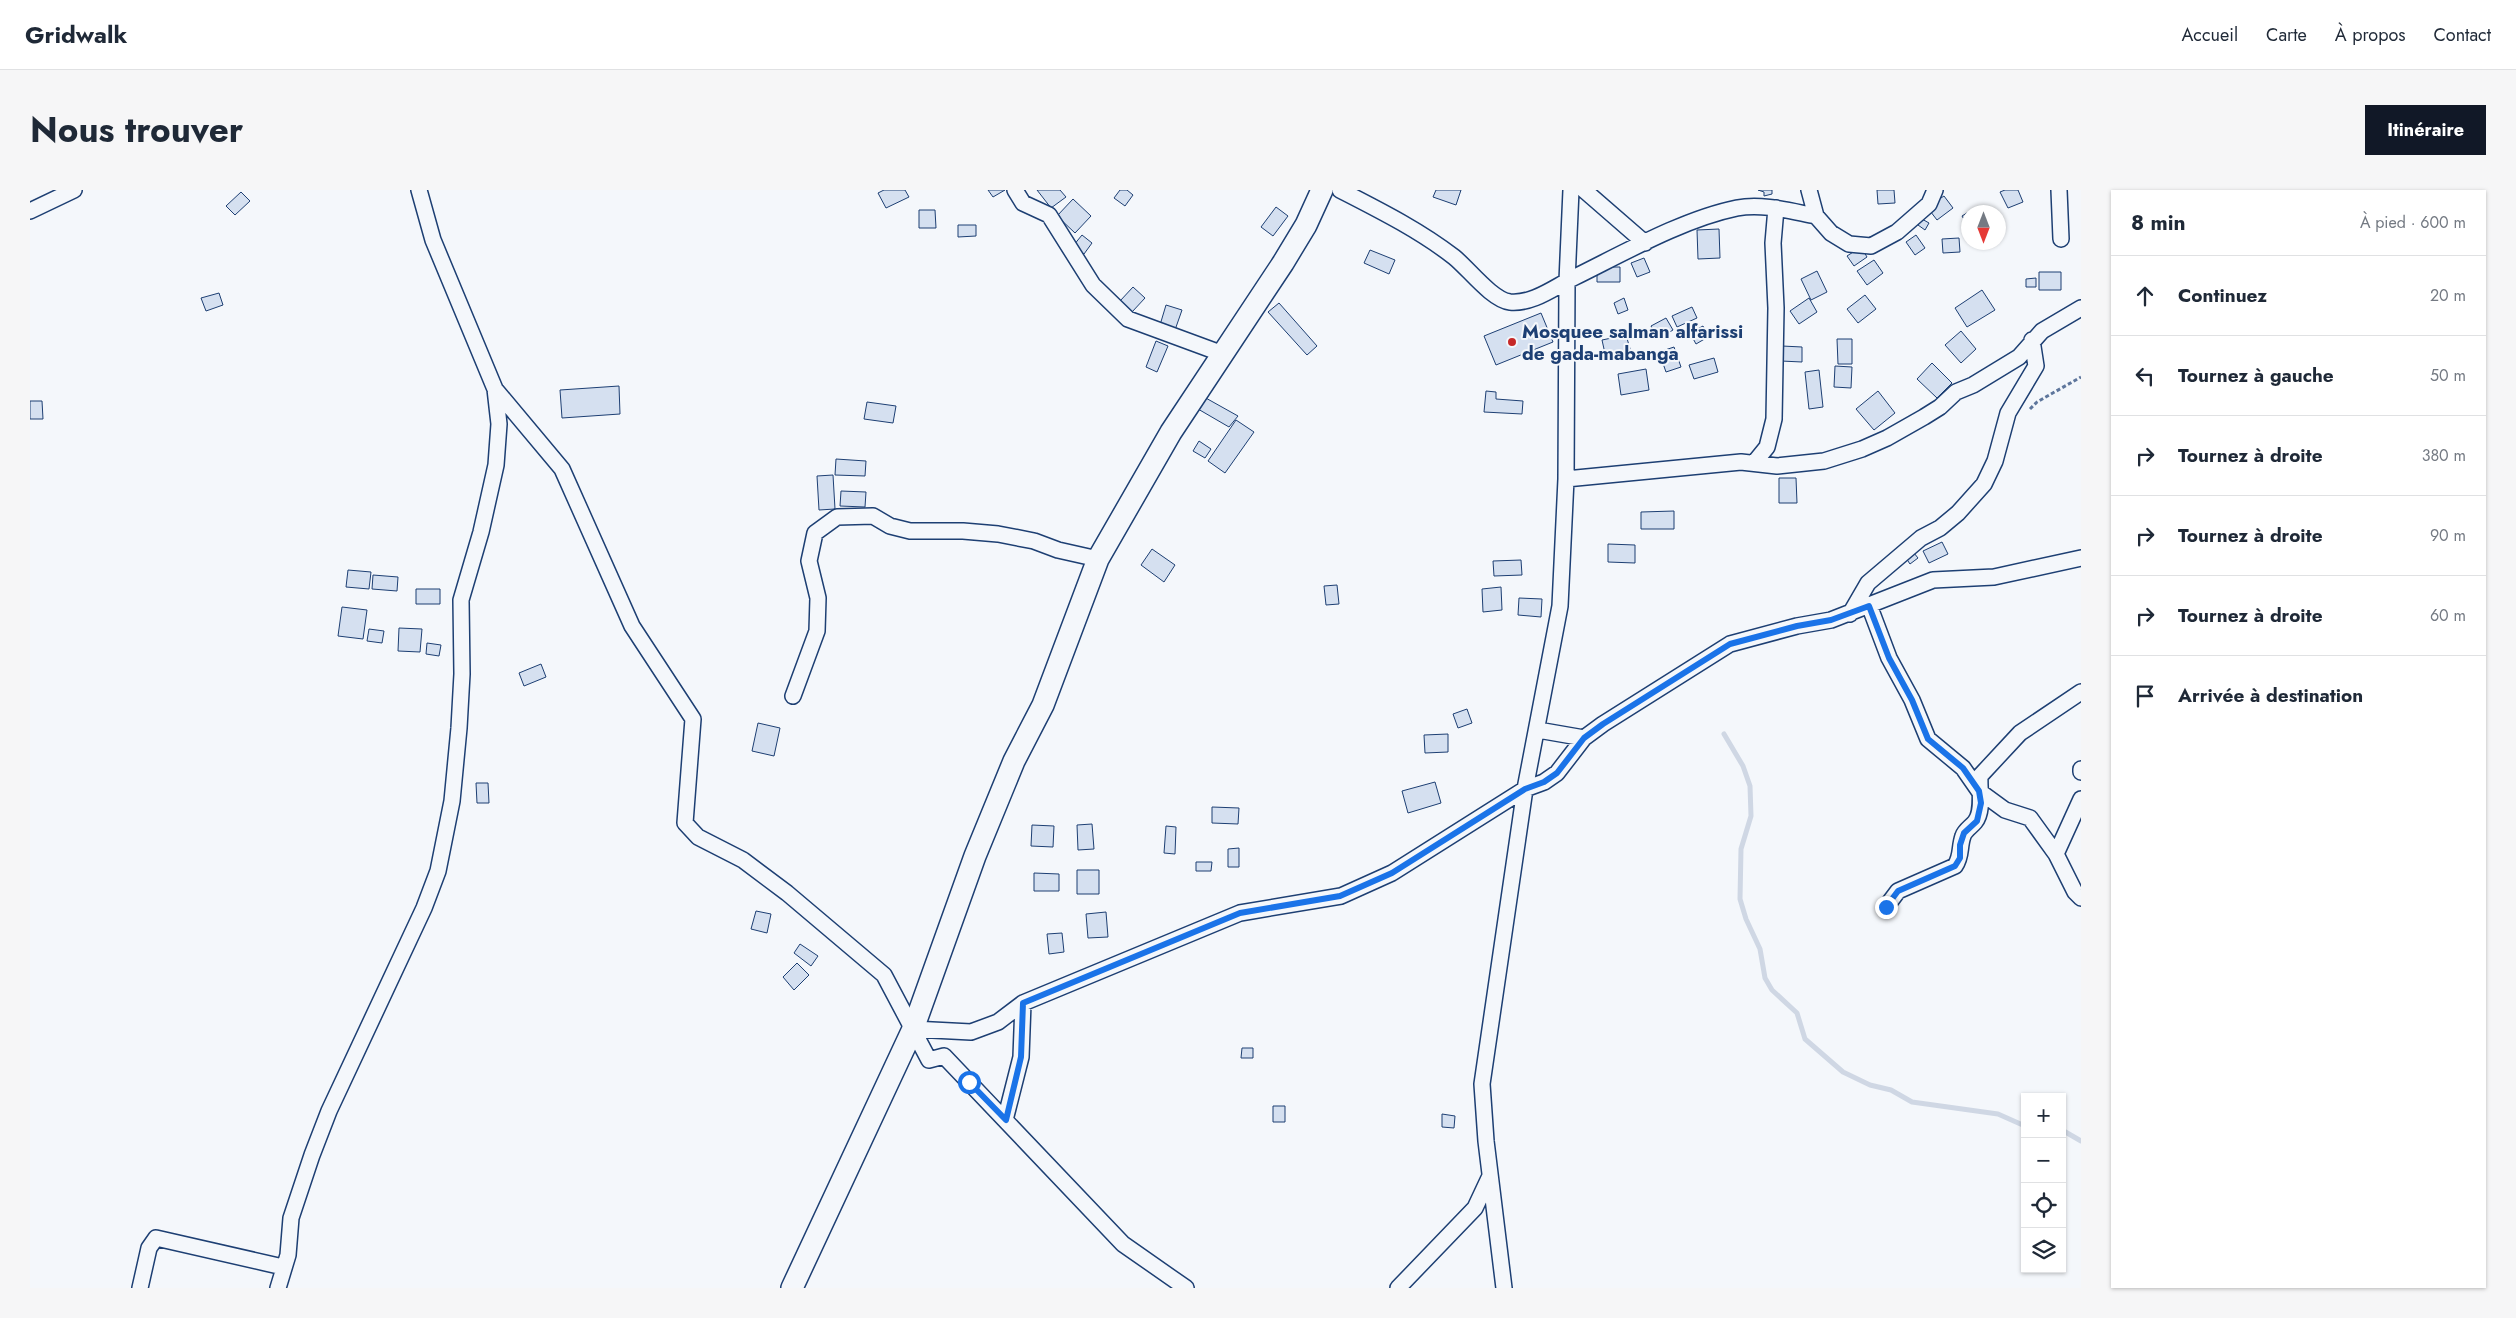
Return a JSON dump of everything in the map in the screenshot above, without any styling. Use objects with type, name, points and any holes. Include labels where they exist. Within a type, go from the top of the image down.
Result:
[{"type":"street","points":[[31,208],[74,190]]},
{"type":"street","points":[[278,1288],[282,1267],[288,1255],[291,1218],[312,1155],[329,1111],[424,908],[438,871],[452,801],[459,728],[462,674],[461,600],[481,532],[496,464],[499,424],[495,389],[433,240],[419,190]]},
{"type":"street","points":[[1015,190],[1023,203],[1049,215],[1093,285],[1128,318],[1222,354]]},
{"type":"street","points":[[792,1288],[913,1029],[979,847],[1014,761],[1044,705],[1098,559],[1171,432],[1283,263],[1306,224],[1322,190]]},
{"type":"street","points":[[1340,190],[1401,221],[1454,257],[1491,292],[1508,302],[1533,299],[1645,243],[1698,220],[1738,208],[1776,208],[1816,216]]},
{"type":"street","points":[[1504,1288],[1490,1174],[1482,1084],[1525,789],[1538,730],[1560,606],[1566,479],[1567,281],[1571,190]]},
{"type":"street","points":[[1584,190],[1645,243]]},
{"type":"street","points":[[1809,190],[1816,216],[1830,233],[1848,244],[1871,246],[1904,227],[1928,204],[1935,190]]},
{"type":"street","points":[[2059,190],[2061,239]]},
{"type":"street","points":[[1754,463],[1767,447],[1774,420],[1776,308],[1773,243],[1776,208]]},
{"type":"street","points":[[1566,479],[1741,462],[1778,466],[1824,461],[1887,438],[1940,407],[1956,392],[1973,385],[2019,358],[2032,340],[2042,331],[2081,308]]},
{"type":"street","points":[[1850,614],[1868,583],[1921,538],[1940,528],[1958,513],[1984,484],[1995,461],[2008,413],[2036,366],[2032,340]]},
{"type":"street","points":[[495,389],[562,469],[632,626],[693,719],[685,823],[698,837],[743,860],[787,893],[884,975],[929,1060],[944,1056],[1123,1244],[1186,1288]]},
{"type":"street","points":[[793,696],[817,630],[818,598],[809,561],[815,533],[837,517],[873,516],[890,526],[923,532],[963,531],[998,534],[1034,541],[1058,550],[1098,559]]},
{"type":"street","points":[[913,1029],[971,1032],[998,1022],[1023,1003],[1240,913],[1340,896],[1392,873],[1525,789],[1544,782],[1557,773],[1584,738],[1623,709],[1730,644],[1850,614],[1933,580],[1994,577],[2081,558]]},
{"type":"street","points":[[1869,606],[1889,658],[1912,700],[1928,739],[1963,768],[1979,791],[2005,810],[2030,818],[2056,854],[2074,892],[2081,898]]},
{"type":"street","points":[[1886,907],[1898,891],[1955,866],[1960,858],[1960,845],[1964,833],[1977,821],[1981,803],[1979,791],[1980,776],[2020,733],[2081,692]]},
{"type":"street","points":[[1538,730],[1584,738]]},
{"type":"street","points":[[2056,854],[2081,799]]},
{"type":"street","points":[[1006,1120],[1021,1057],[1023,1003]]},
{"type":"street","points":[[1398,1288],[1475,1208],[1490,1174]]},
{"type":"street","points":[[140,1288],[149,1248],[156,1238],[282,1267]]},
{"type":"path","points":[[2026,414],[2037,402],[2081,377]]},
{"type":"building","points":[[884,190],[905,190],[909,197],[886,208],[878,193]]},
{"type":"building","points":[[988,190],[1005,190],[993,197]]},
{"type":"building","points":[[1037,190],[1060,190],[1066,197],[1051,208]]},
{"type":"building","points":[[1120,190],[1127,190],[1133,195],[1125,206],[1114,198]]},
{"type":"building","points":[[1436,190],[1461,190],[1456,205],[1433,197]]},
{"type":"building","points":[[1758,190],[1772,190],[1772,194],[1764,196],[1764,192]]},
{"type":"building","points":[[1877,190],[1894,190],[1895,203],[1878,204]]},
{"type":"building","points":[[2018,190],[2023,202],[2008,208],[2000,192]]},
{"type":"building","points":[[241,192],[250,201],[235,215],[226,206]]},
{"type":"building","points":[[1944,196],[1953,208],[1937,220],[1927,207]]},
{"type":"building","points":[[1073,199],[1091,216],[1075,233],[1057,216]]},
{"type":"building","points":[[1276,207],[1288,216],[1273,236],[1261,227]]},
{"type":"building","points":[[919,210],[935,210],[936,228],[919,228]]},
{"type":"building","points":[[1922,219],[1929,223],[1925,230],[1918,225]]},
{"type":"building","points":[[958,225],[976,225],[976,236],[958,237]]},
{"type":"building","points":[[1719,229],[1720,258],[1698,259],[1697,230]]},
{"type":"building","points":[[1082,235],[1092,243],[1084,254],[1073,246]]},
{"type":"building","points":[[1916,235],[1925,248],[1915,255],[1906,242]]},
{"type":"building","points":[[1959,238],[1960,252],[1943,253],[1942,239]]},
{"type":"building","points":[[1861,247],[1867,257],[1854,266],[1847,256]]},
{"type":"building","points":[[1370,250],[1395,260],[1389,274],[1364,263]]},
{"type":"building","points":[[1644,258],[1650,272],[1637,277],[1631,263]]},
{"type":"building","points":[[1874,260],[1883,273],[1867,285],[1857,271]]},
{"type":"building","points":[[1597,267],[1620,267],[1620,282],[1597,282]]},
{"type":"building","points":[[1817,271],[1827,292],[1811,300],[1801,279]]},
{"type":"building","points":[[2039,272],[2061,272],[2061,290],[2039,290]]},
{"type":"building","points":[[2036,278],[2036,287],[2026,287],[2026,279]]},
{"type":"building","points":[[1133,287],[1145,298],[1132,312],[1120,301]]},
{"type":"building","points":[[1982,290],[1995,310],[1967,327],[1955,308]]},
{"type":"building","points":[[219,293],[223,305],[206,311],[201,298]]},
{"type":"building","points":[[1865,295],[1876,309],[1858,323],[1847,309]]},
{"type":"building","points":[[1624,298],[1628,310],[1618,314],[1614,303]]},
{"type":"building","points":[[1809,298],[1817,312],[1799,324],[1790,311]]},
{"type":"building","points":[[1279,303],[1317,346],[1307,355],[1268,312]]},
{"type":"building","points":[[1166,305],[1182,310],[1175,330],[1160,325]]},
{"type":"building","points":[[1692,307],[1697,318],[1677,327],[1672,316]]},
{"type":"building","points":[[1541,313],[1553,342],[1496,365],[1484,336]]},
{"type":"building","points":[[1666,318],[1673,330],[1658,339],[1651,326]]},
{"type":"building","points":[[1703,326],[1708,337],[1696,344],[1690,333]]},
{"type":"building","points":[[1961,331],[1976,349],[1961,363],[1945,345]]},
{"type":"building","points":[[1626,335],[1631,352],[1606,358],[1602,340]]},
{"type":"building","points":[[1837,339],[1852,339],[1852,364],[1838,364]]},
{"type":"building","points":[[1156,341],[1168,346],[1157,372],[1146,367]]},
{"type":"building","points":[[1782,346],[1802,347],[1802,362],[1781,361]]},
{"type":"building","points":[[1674,347],[1681,367],[1666,372],[1659,352]]},
{"type":"building","points":[[1714,358],[1718,372],[1694,379],[1689,365]]},
{"type":"building","points":[[1932,363],[1952,383],[1937,398],[1917,379]]},
{"type":"building","points":[[1835,366],[1852,367],[1851,388],[1834,387]]},
{"type":"building","points":[[1646,369],[1649,390],[1621,395],[1618,374]]},
{"type":"building","points":[[1819,370],[1823,407],[1809,409],[1805,372]]},
{"type":"building","points":[[619,386],[620,414],[562,418],[560,390]]},
{"type":"building","points":[[1486,391],[1496,392],[1496,399],[1523,401],[1522,414],[1484,412]]},
{"type":"building","points":[[1878,391],[1895,413],[1874,430],[1856,409]]},
{"type":"building","points":[[1204,397],[1238,416],[1229,427],[1198,409]]},
{"type":"building","points":[[30,401],[42,401],[43,419],[30,419]]},
{"type":"building","points":[[867,402],[896,406],[893,423],[864,419]]},
{"type":"building","points":[[1236,420],[1254,432],[1225,473],[1208,461]]},
{"type":"building","points":[[1199,441],[1211,449],[1205,458],[1193,451]]},
{"type":"building","points":[[836,459],[866,461],[865,476],[835,475]]},
{"type":"building","points":[[833,475],[835,509],[819,510],[817,476]]},
{"type":"building","points":[[1779,478],[1796,478],[1797,503],[1779,503]]},
{"type":"building","points":[[841,491],[866,492],[865,507],[840,506]]},
{"type":"building","points":[[1674,511],[1674,529],[1641,529],[1641,512]]},
{"type":"building","points":[[1942,542],[1948,554],[1929,563],[1923,551]]},
{"type":"building","points":[[1608,544],[1635,545],[1635,563],[1608,562]]},
{"type":"building","points":[[1152,549],[1175,565],[1164,582],[1141,565]]},
{"type":"building","points":[[1914,553],[1918,558],[1910,564],[1906,558]]},
{"type":"building","points":[[1521,560],[1522,575],[1494,576],[1493,561]]},
{"type":"building","points":[[348,570],[371,572],[369,589],[346,587]]},
{"type":"building","points":[[373,575],[398,577],[397,591],[372,589]]},
{"type":"building","points":[[1337,585],[1339,604],[1326,605],[1324,586]]},
{"type":"building","points":[[1501,587],[1502,610],[1483,612],[1482,589]]},
{"type":"building","points":[[416,589],[440,589],[440,604],[416,604]]},
{"type":"building","points":[[1519,598],[1542,599],[1541,617],[1518,615]]},
{"type":"building","points":[[342,607],[367,610],[363,639],[338,636]]},
{"type":"building","points":[[399,628],[422,629],[420,652],[398,651]]},
{"type":"building","points":[[369,629],[384,631],[382,643],[367,641]]},
{"type":"building","points":[[427,643],[441,645],[439,656],[426,654]]},
{"type":"building","points":[[541,664],[546,677],[524,686],[519,673]]},
{"type":"building","points":[[1467,709],[1472,723],[1458,728],[1453,714]]},
{"type":"building","points":[[758,723],[780,728],[774,756],[752,751]]},
{"type":"building","points":[[1448,734],[1448,752],[1425,753],[1424,735]]},
{"type":"building","points":[[1435,782],[1441,803],[1408,813],[1402,791]]},
{"type":"building","points":[[476,783],[488,783],[489,803],[477,803]]},
{"type":"building","points":[[1212,807],[1239,808],[1238,824],[1212,823]]},
{"type":"building","points":[[1092,824],[1094,849],[1078,850],[1077,825]]},
{"type":"building","points":[[1032,825],[1054,826],[1053,847],[1031,846]]},
{"type":"building","points":[[1166,826],[1176,827],[1175,854],[1164,853]]},
{"type":"building","points":[[1239,848],[1239,867],[1228,867],[1228,849]]},
{"type":"building","points":[[1196,862],[1212,862],[1211,871],[1196,871]]},
{"type":"building","points":[[1077,870],[1099,870],[1099,894],[1077,894]]},
{"type":"building","points":[[1034,873],[1059,874],[1059,891],[1034,891]]},
{"type":"building","points":[[756,911],[771,914],[767,933],[751,929]]},
{"type":"building","points":[[1106,912],[1108,937],[1088,938],[1086,914]]},
{"type":"building","points":[[1062,933],[1064,952],[1049,954],[1047,934]]},
{"type":"building","points":[[800,944],[818,956],[811,966],[794,953]]},
{"type":"building","points":[[797,963],[809,975],[794,990],[783,977]]},
{"type":"building","points":[[1242,1048],[1253,1048],[1253,1058],[1241,1058]]},
{"type":"building","points":[[1273,1106],[1285,1106],[1285,1122],[1273,1122]]},
{"type":"building","points":[[1442,1114],[1455,1116],[1454,1128],[1442,1127]]},
{"type":"waterway","points":[[1724,734],[1743,766],[1750,786],[1751,816],[1741,849],[1740,899],[1746,919],[1760,949],[1765,978],[1772,990],[1797,1013],[1805,1039],[1843,1072],[1870,1085],[1891,1090],[1912,1102],[1998,1114],[2021,1124]]},
{"type":"waterway","points":[[2066,1132],[2081,1141]]},
{"type":"place","name":"Mosquee salman alfarissi de gada-mabanga","points":[[1512,342]]},
{"type":"route","points":[[969,1082],[1006,1120],[1021,1057],[1023,1003],[1240,913],[1340,896],[1392,873],[1525,789],[1544,782],[1557,773],[1584,738],[1623,709],[1730,644],[1797,626],[1831,620],[1869,606],[1889,658],[1912,700],[1928,739],[1963,768],[1979,791],[1981,803],[1977,821],[1964,833],[1960,845],[1960,858],[1955,866],[1898,891],[1886,907]]}]
